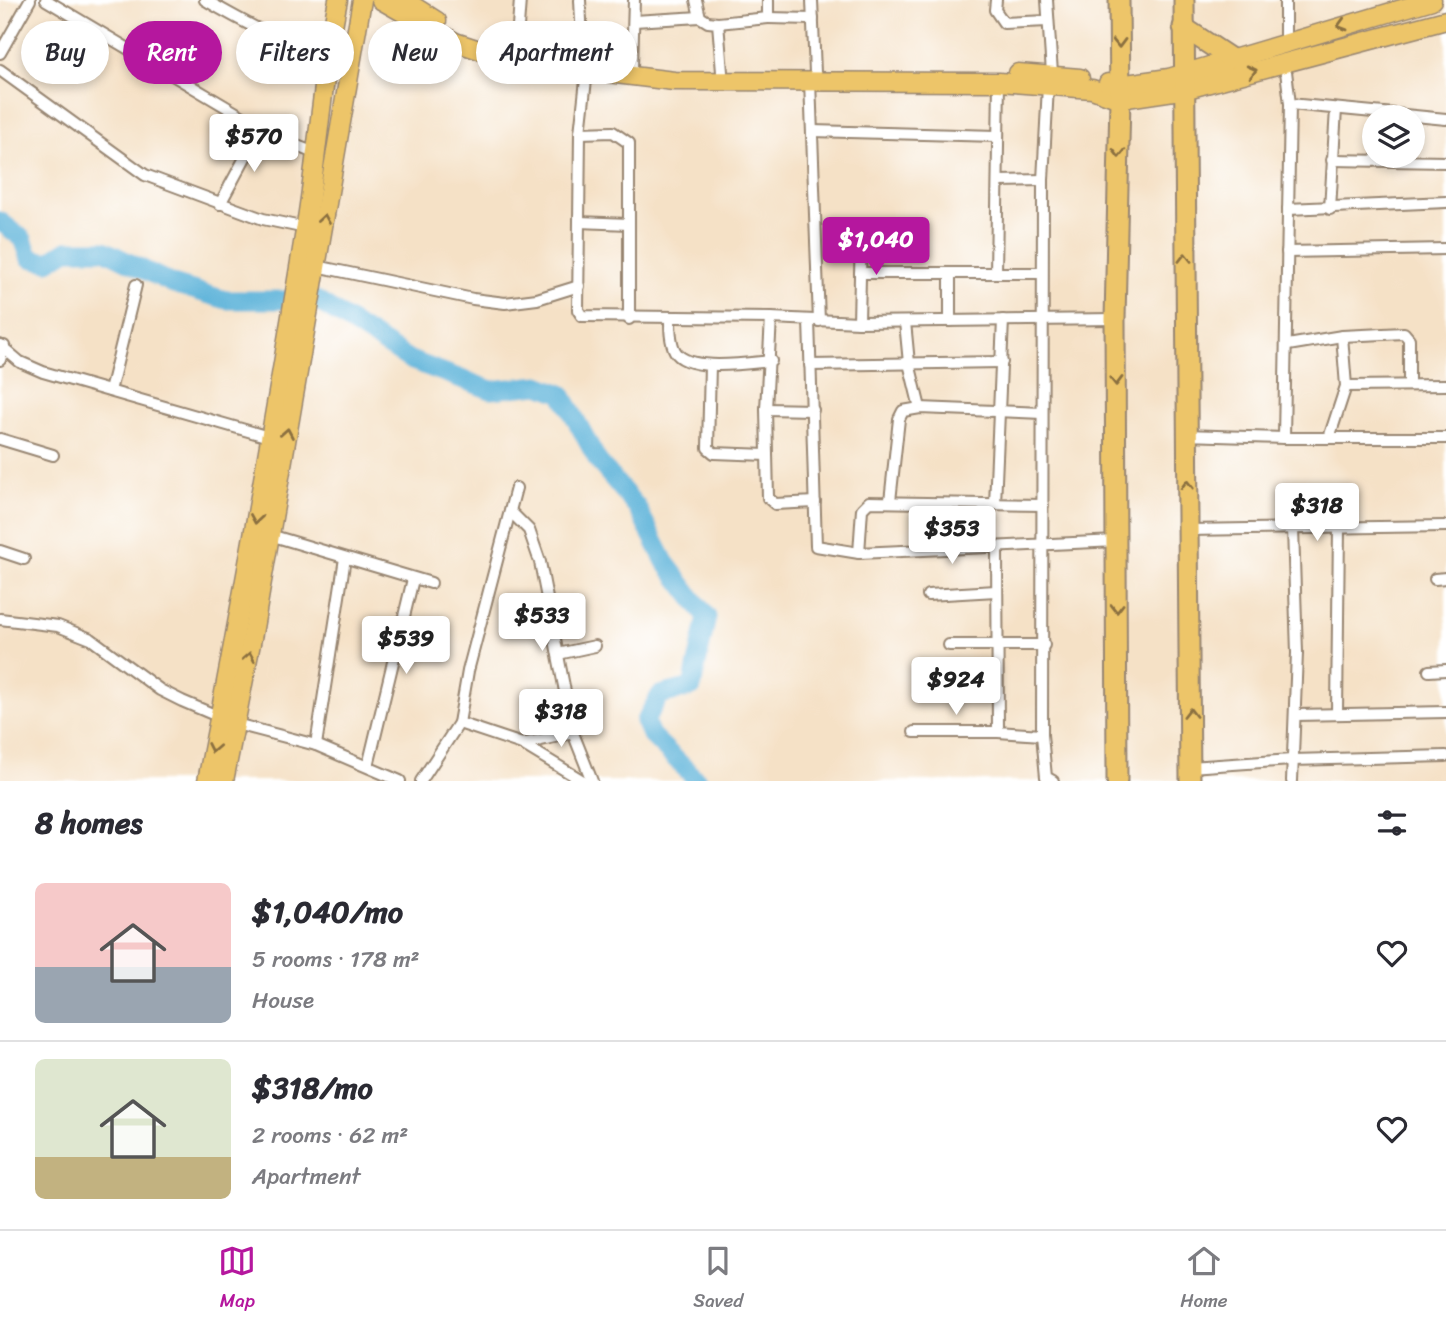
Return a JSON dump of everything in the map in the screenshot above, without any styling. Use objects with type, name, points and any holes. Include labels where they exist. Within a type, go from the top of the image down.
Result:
[{"type":"highway","points":[[1117,781],[1115,319],[1120,92],[1119,0]]},
{"type":"highway","points":[[1184,0],[1185,435],[1190,774]]},
{"type":"highway","points":[[1183,27],[1230,58]]},
{"type":"main road","points":[[333,21],[338,0]]},
{"type":"main road","points":[[354,38],[362,0]]},
{"type":"main road","points":[[1186,81],[1230,58],[1428,1]]},
{"type":"main road","points":[[357,23],[375,10],[393,3],[476,39]]},
{"type":"main road","points":[[393,3],[433,32],[476,50]]},
{"type":"main road","points":[[637,75],[674,81],[813,77],[1050,80],[1120,92],[1285,63],[1446,20]]},
{"type":"main road","points":[[637,67],[813,77],[999,82],[1050,80]]},
{"type":"main road","points":[[224,781],[270,536],[304,285],[306,228],[324,84]]},
{"type":"main road","points":[[304,285],[316,266],[346,84]]},
{"type":"main road","points":[[207,781],[238,628],[269,437],[300,310]]},
{"type":"street","points":[[0,54],[30,0]]},
{"type":"street","points":[[46,0],[261,128],[317,154]]},
{"type":"street","points":[[205,0],[245,21]]},
{"type":"street","points":[[518,21],[520,0]]},
{"type":"street","points":[[580,0],[582,21]]},
{"type":"street","points":[[634,0],[634,21],[700,17],[708,22],[718,23],[768,18],[813,19]]},
{"type":"street","points":[[696,0],[700,17]]},
{"type":"street","points":[[768,0],[768,18]]},
{"type":"street","points":[[812,0],[814,320],[810,365],[816,545],[859,553],[1043,547],[1117,541]]},
{"type":"street","points":[[996,0],[995,10],[1004,23],[1048,21]]},
{"type":"street","points":[[1047,0],[1050,80],[1043,180],[1042,735],[1046,777],[1053,781]]},
{"type":"street","points":[[1285,0],[1285,41]]},
{"type":"street","points":[[718,23],[722,72]]},
{"type":"street","points":[[1284,438],[1288,345],[1290,104],[1285,63]]},
{"type":"street","points":[[0,70],[126,164],[145,175],[262,219],[306,228]]},
{"type":"street","points":[[996,273],[999,82]]},
{"type":"street","points":[[584,84],[580,133],[578,310],[582,316],[859,322],[1115,319]]},
{"type":"street","points":[[1290,104],[1446,119]]},
{"type":"street","points":[[1330,209],[1336,109]]},
{"type":"street","points":[[220,204],[261,128]]},
{"type":"street","points":[[812,131],[997,136]]},
{"type":"street","points":[[580,133],[613,132],[629,143],[629,319]]},
{"type":"street","points":[[1332,160],[1446,162]]},
{"type":"street","points":[[998,181],[1043,180]]},
{"type":"street","points":[[1288,209],[1446,202]]},
{"type":"street","points":[[579,222],[629,225]]},
{"type":"street","points":[[859,322],[860,232]]},
{"type":"street","points":[[1287,252],[1446,249]]},
{"type":"street","points":[[316,266],[473,299],[505,303],[537,299],[579,286]]},
{"type":"street","points":[[860,273],[1042,273]]},
{"type":"street","points":[[950,273],[950,321]]},
{"type":"street","points":[[110,391],[136,285]]},
{"type":"street","points":[[670,318],[671,342],[680,358],[710,365],[771,361]]},
{"type":"street","points":[[771,318],[771,361],[766,408],[770,502],[815,502]]},
{"type":"street","points":[[996,504],[1003,320]]},
{"type":"street","points":[[905,322],[909,363],[920,408]]},
{"type":"street","points":[[1288,345],[1342,335],[1406,334],[1409,385]]},
{"type":"street","points":[[1329,438],[1346,386],[1342,335]]},
{"type":"street","points":[[2,346],[11,356],[32,367],[269,437]]},
{"type":"street","points":[[0,360],[2,346]]},
{"type":"street","points":[[810,365],[1002,362]]},
{"type":"street","points":[[710,365],[708,448],[714,453],[767,456]]},
{"type":"street","points":[[1346,386],[1446,385]]},
{"type":"street","points":[[766,408],[813,410]]},
{"type":"street","points":[[890,501],[899,419],[903,411],[920,408],[1000,414],[1042,413]]},
{"type":"street","points":[[1185,435],[1446,438]]},
{"type":"street","points":[[0,439],[54,455]]},
{"type":"street","points":[[421,781],[459,723],[468,671],[516,488]]},
{"type":"street","points":[[859,553],[862,509],[869,502],[1043,505]]},
{"type":"street","points":[[510,512],[529,530],[540,562],[573,733],[593,781]]},
{"type":"street","points":[[1188,530],[1446,526]]},
{"type":"street","points":[[1337,713],[1339,527]]},
{"type":"street","points":[[1292,781],[1296,715],[1293,528]]},
{"type":"street","points":[[270,536],[431,583]]},
{"type":"street","points":[[997,549],[998,733]]},
{"type":"street","points":[[0,551],[24,559]]},
{"type":"street","points":[[316,745],[345,558]]},
{"type":"street","points":[[368,765],[413,579]]},
{"type":"street","points":[[928,595],[996,591]]},
{"type":"street","points":[[0,620],[58,626],[91,639],[160,690],[236,724],[316,745],[368,765],[400,781]]},
{"type":"street","points":[[949,645],[1044,645]]},
{"type":"street","points":[[558,654],[594,646]]},
{"type":"street","points":[[1429,671],[1446,670]]},
{"type":"street","points":[[1296,715],[1446,712]]},
{"type":"street","points":[[459,723],[522,744],[583,781]]},
{"type":"street","points":[[914,732],[1042,735]]},
{"type":"street","points":[[522,744],[573,733]]},
{"type":"street","points":[[1190,774],[1292,760],[1446,756]]},
{"type":"waterway","points":[[0,221],[23,239],[30,258],[48,262],[67,250],[104,250],[173,284],[226,300],[316,300],[410,360],[491,390],[539,385],[562,394],[598,461],[637,507],[665,562],[707,617],[692,687],[660,695],[645,721],[651,735],[698,781]]}]
